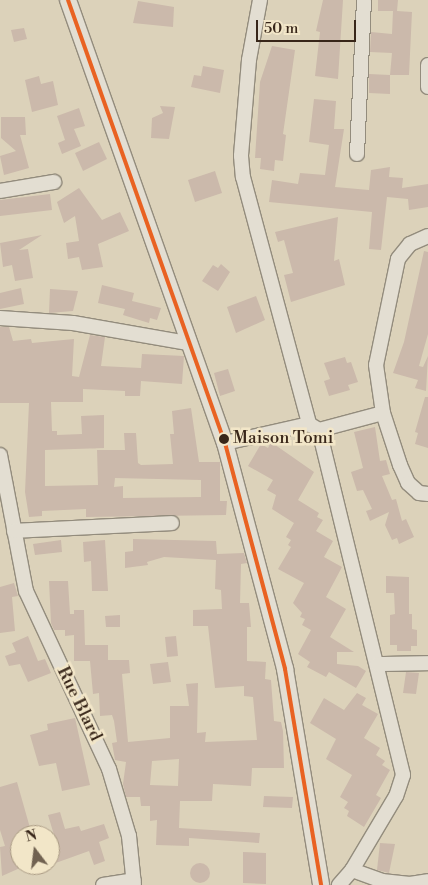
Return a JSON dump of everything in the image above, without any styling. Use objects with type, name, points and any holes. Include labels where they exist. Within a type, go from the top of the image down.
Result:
[{"type":"street","points":[[68,0],[224,443],[285,670],[321,885]]},
{"type":"street","points":[[260,0],[249,60],[241,156],[243,177],[314,427],[377,664],[404,775],[402,786],[352,870],[338,885]]},
{"type":"street","points":[[357,154],[364,0]]},
{"type":"street","points":[[428,65],[428,87]]},
{"type":"street","points":[[0,192],[54,182]]},
{"type":"street","points":[[428,236],[410,244],[398,259],[377,350],[376,365],[383,412],[408,483],[419,493],[428,494]]},
{"type":"street","points":[[0,318],[73,324],[188,343]]},
{"type":"street","points":[[224,443],[314,427],[383,412]]},
{"type":"street","name":"Rue Blard","points":[[0,455],[26,591],[109,770],[129,836],[134,882],[103,885]]},
{"type":"street","points":[[14,531],[172,523]]},
{"type":"street","points":[[377,664],[428,663]]},
{"type":"street","points":[[352,870],[382,881],[410,884],[428,881]]},
{"type":"building","points":[[323,0],[343,0],[338,79],[315,76],[320,32],[316,31]]},
{"type":"building","points":[[378,0],[398,0],[397,11],[412,12],[409,75],[390,75],[392,53],[370,52],[371,32],[392,34],[393,11],[378,11]]},
{"type":"building","points":[[138,1],[174,7],[173,27],[133,23]]},
{"type":"building","points":[[24,28],[27,39],[14,42],[11,30]]},
{"type":"building","points":[[272,46],[295,50],[283,134],[286,135],[283,161],[275,160],[274,171],[260,169],[261,158],[255,158],[260,82]]},
{"type":"building","points":[[203,66],[224,70],[220,93],[191,87],[194,75],[201,76]]},
{"type":"building","points":[[369,74],[390,75],[390,94],[369,93]]},
{"type":"building","points":[[39,76],[41,84],[53,81],[58,105],[32,112],[25,80]]},
{"type":"building","points":[[314,99],[336,101],[334,129],[344,129],[335,187],[369,190],[371,170],[390,167],[389,177],[403,178],[402,188],[428,184],[428,207],[409,210],[408,199],[387,197],[381,250],[369,249],[372,212],[269,202],[272,180],[298,184],[300,173],[325,175],[329,145],[309,142]]},
{"type":"building","points":[[160,106],[175,107],[169,139],[151,138],[152,118],[163,113]]},
{"type":"building","points":[[79,108],[85,126],[74,129],[81,146],[62,154],[58,143],[65,140],[57,116]]},
{"type":"building","points":[[1,117],[25,117],[26,135],[20,135],[29,168],[4,175],[0,156],[16,151],[1,138]]},
{"type":"building","points":[[99,142],[107,159],[83,171],[75,153]]},
{"type":"building","points":[[215,171],[222,193],[195,202],[188,180]]},
{"type":"building","points":[[79,188],[102,220],[120,212],[129,231],[98,244],[103,267],[82,270],[79,257],[68,259],[66,243],[79,241],[75,216],[64,223],[57,202]]},
{"type":"building","points":[[50,194],[52,210],[0,216],[0,200]]},
{"type":"building","points":[[338,217],[334,261],[339,259],[345,285],[291,302],[284,275],[293,273],[284,240],[278,242],[275,232]]},
{"type":"building","points":[[42,235],[19,250],[28,249],[33,278],[15,281],[12,265],[3,267],[0,243]]},
{"type":"building","points":[[424,251],[428,252],[428,334],[419,366],[423,367],[428,356],[426,391],[415,388],[418,380],[393,373],[404,342]]},
{"type":"building","points":[[221,264],[230,272],[218,291],[202,281],[213,265],[218,268]]},
{"type":"building","points":[[102,285],[134,293],[132,301],[161,308],[157,320],[150,318],[149,323],[123,315],[125,309],[98,303]]},
{"type":"building","points":[[21,288],[24,304],[0,309],[0,293]]},
{"type":"building","points":[[50,289],[78,291],[73,311],[49,313]]},
{"type":"building","points":[[256,296],[265,320],[236,333],[227,307]]},
{"type":"building","points":[[0,327],[9,327],[13,341],[31,339],[32,343],[74,339],[72,376],[79,377],[90,335],[105,337],[101,366],[141,368],[142,354],[184,356],[182,384],[141,381],[140,396],[125,396],[125,391],[83,389],[83,402],[51,402],[52,431],[57,431],[57,435],[82,434],[81,416],[104,415],[104,448],[45,450],[45,486],[98,485],[97,450],[125,450],[124,433],[136,433],[138,463],[141,465],[173,464],[170,434],[174,434],[172,411],[191,408],[199,462],[220,462],[220,501],[227,501],[226,515],[86,517],[86,509],[42,511],[42,516],[29,517],[25,492],[29,403],[0,403]],"holes":[[[115,478],[201,480],[201,497],[123,498],[123,486],[114,487]]]},
{"type":"building","points":[[345,357],[347,363],[351,362],[358,382],[348,385],[350,390],[329,396],[324,381],[330,379],[324,363]]},
{"type":"building","points":[[228,369],[235,391],[220,396],[214,373]]},
{"type":"building","points":[[425,397],[428,397],[428,448],[415,444],[418,433],[415,432]]},
{"type":"building","points":[[375,427],[380,461],[386,460],[390,474],[382,476],[392,500],[396,499],[402,521],[406,519],[414,537],[399,544],[397,538],[392,540],[385,525],[389,512],[370,521],[366,511],[372,509],[363,490],[357,491],[351,472],[363,468],[354,432]]},
{"type":"building","points":[[271,442],[314,472],[298,500],[319,513],[317,517],[323,520],[316,531],[333,541],[324,557],[342,567],[326,597],[346,609],[330,637],[354,652],[337,652],[337,664],[358,666],[366,671],[356,688],[329,672],[326,677],[307,667],[310,662],[298,654],[311,630],[302,625],[305,619],[300,617],[302,613],[293,603],[304,583],[278,569],[291,547],[288,545],[291,540],[286,537],[294,523],[272,509],[276,495],[267,490],[273,480],[248,466],[261,444],[268,448]]},
{"type":"building","points":[[133,539],[216,541],[217,554],[244,553],[247,563],[241,564],[240,603],[249,603],[251,627],[247,627],[247,661],[266,662],[265,679],[271,680],[274,721],[281,722],[283,731],[284,768],[252,768],[251,786],[213,784],[212,801],[180,801],[179,828],[260,833],[259,843],[189,838],[189,846],[156,845],[157,820],[150,821],[150,806],[141,806],[140,797],[126,797],[123,784],[126,762],[115,760],[112,743],[117,742],[112,715],[100,716],[99,693],[93,694],[90,661],[74,661],[74,635],[65,636],[65,630],[54,630],[51,623],[49,581],[68,581],[70,614],[74,614],[74,610],[84,610],[85,645],[108,645],[108,660],[129,660],[130,673],[122,674],[128,742],[170,738],[170,706],[189,706],[186,684],[198,683],[197,733],[206,732],[205,742],[257,740],[253,697],[244,696],[244,686],[215,688],[208,626],[193,626],[193,610],[222,609],[221,590],[215,589],[216,560],[164,557],[147,562],[148,565],[125,568],[125,552],[133,551]],"holes":[[[179,759],[178,786],[150,785],[152,761]]]},
{"type":"building","points":[[61,540],[62,552],[35,555],[33,544]]},
{"type":"building","points":[[105,540],[108,591],[92,591],[91,561],[84,562],[83,542]]},
{"type":"building","points":[[386,576],[409,577],[409,614],[412,614],[412,629],[417,630],[417,646],[411,646],[411,651],[397,651],[397,645],[390,645],[390,615],[395,614],[394,593],[386,593]]},
{"type":"building","points":[[14,583],[18,596],[12,597],[15,631],[0,633],[0,587]]},
{"type":"building","points":[[120,615],[120,627],[106,627],[105,616]]},
{"type":"building","points":[[28,636],[38,661],[45,659],[51,673],[28,682],[20,664],[9,666],[5,656],[16,652],[12,643]]},
{"type":"building","points":[[176,636],[178,656],[167,657],[165,637]]},
{"type":"building","points":[[168,662],[171,682],[153,684],[150,664]]},
{"type":"building","points":[[406,672],[419,673],[416,694],[403,693]]},
{"type":"building","points":[[357,693],[366,698],[362,705],[378,714],[364,738],[380,748],[376,755],[385,761],[382,765],[390,770],[376,795],[381,798],[364,827],[347,816],[349,811],[344,808],[348,802],[340,797],[352,775],[326,759],[336,739],[310,723],[324,698],[344,710]]},
{"type":"building","points":[[75,718],[90,785],[62,791],[56,763],[39,766],[30,735],[48,730],[47,724]]},
{"type":"building","points":[[17,782],[29,825],[10,825],[10,872],[2,876],[0,847],[5,846],[0,830],[0,787]]},
{"type":"building","points":[[264,796],[293,797],[292,808],[263,807]]},
{"type":"building","points":[[60,812],[65,829],[79,826],[81,831],[104,824],[109,838],[99,842],[105,861],[94,865],[89,851],[60,861],[60,825],[51,825],[48,815]]},
{"type":"building","points":[[380,843],[395,844],[389,873],[377,870]]},
{"type":"building","points":[[243,852],[266,853],[266,884],[243,883]]},
{"type":"building","points":[[200,863],[207,866],[210,873],[207,880],[200,883],[193,880],[190,873],[193,866]]},
{"type":"transit line","points":[[68,0],[225,443],[285,669],[321,885]]},
{"type":"place","name":"Maison Tomi","points":[[224,439]]}]
